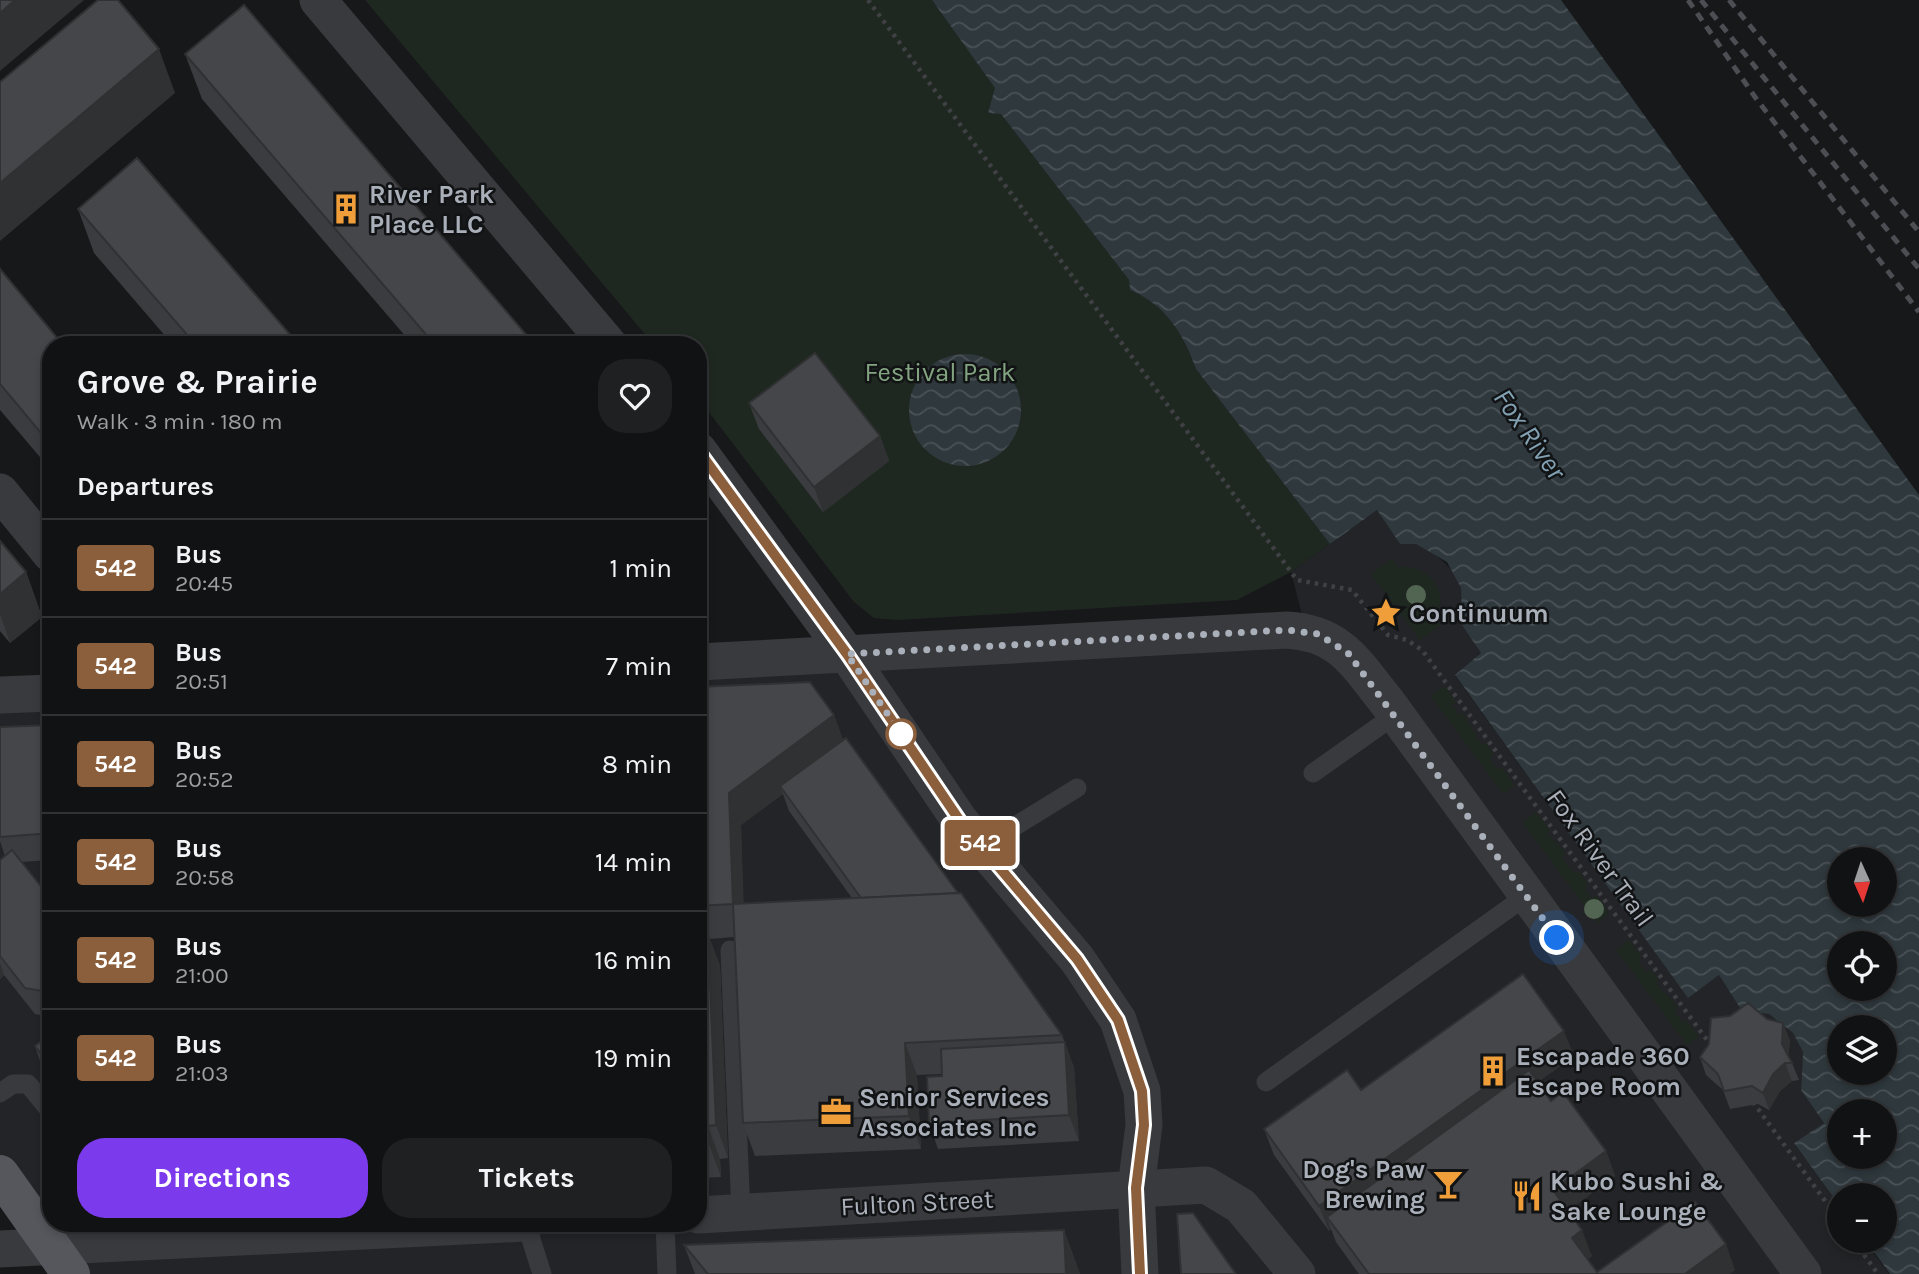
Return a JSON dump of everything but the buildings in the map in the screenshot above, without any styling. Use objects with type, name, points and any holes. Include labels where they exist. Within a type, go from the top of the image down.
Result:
[{"type":"main road","points":[[0,1174],[61,1261]]},
{"type":"street","points":[[318,0],[601,336]]},
{"type":"street","points":[[707,462],[847,654],[960,821],[1077,959],[1118,1020],[1142,1091],[1144,1125],[1136,1188],[1140,1274]]},
{"type":"street","points":[[0,492],[42,543]]},
{"type":"street","points":[[707,662],[1306,631],[1332,641],[1348,653],[1395,715],[1803,1274]]},
{"type":"street","points":[[0,695],[42,693]]},
{"type":"street","name":"Fulton Street","points":[[707,1214],[1074,1195],[1136,1188],[1206,1185],[1241,1206],[1297,1274]]},
{"type":"street","points":[[0,1249],[61,1261],[116,1233],[179,1232]]},
{"type":"lane","points":[[1313,773],[1395,715]]},
{"type":"lane","points":[[983,846],[1077,788]]},
{"type":"lane","points":[[1266,1082],[1526,896]]},
{"type":"lane","points":[[730,950],[741,1213]]},
{"type":"lane","points":[[0,1093],[13,1084],[28,1084],[42,1101]]},
{"type":"lane","points":[[529,1232],[542,1274]]},
{"type":"lane","points":[[665,1232],[667,1274]]},
{"type":"path","name":"Fox River Trail","points":[[869,0],[1291,572],[1304,582],[1352,590],[1388,635],[1407,640],[1422,650],[1719,1056]]},
{"type":"path","points":[[1750,1099],[1827,1204]]},
{"type":"path","points":[[1863,1253],[1878,1274]]},
{"type":"shaded area","points":[[1377,510],[1400,544],[1416,544],[1433,552],[1455,573],[1461,588],[1462,625],[1481,653],[1455,676],[1688,997],[1719,975],[1742,1010],[1769,1014],[1793,1033],[1803,1052],[1801,1090],[1824,1123],[1794,1143],[1827,1188],[1827,1253],[1874,1253],[1889,1274],[71,1274],[0,1174],[0,695],[42,693],[42,1232],[707,1232],[707,660],[1306,630],[1291,572]]},
{"type":"green space","name":"Festival Park","points":[[365,0],[932,0],[996,88],[988,113],[1001,114],[1129,280],[1130,290],[1154,304],[1172,322],[1186,344],[1196,369],[1330,544],[1291,572],[1237,600],[897,620],[874,618],[854,602],[707,410],[707,336],[646,336]]},
{"type":"green space","points":[[1392,559],[1398,567],[1409,567],[1426,574],[1438,589],[1440,608],[1436,618],[1441,625],[1420,640],[1371,574]]},
{"type":"green space","points":[[1444,686],[1456,702],[1452,705],[1460,716],[1463,713],[1481,744],[1484,742],[1494,755],[1490,759],[1498,770],[1502,767],[1515,785],[1503,794],[1431,696]]},
{"type":"green space","points":[[1536,812],[1550,830],[1547,833],[1566,853],[1562,858],[1575,874],[1579,871],[1588,884],[1584,888],[1592,898],[1596,895],[1609,913],[1597,923],[1522,822]]},
{"type":"green space","points":[[1629,940],[1642,958],[1638,962],[1646,972],[1651,970],[1659,981],[1656,984],[1678,1007],[1674,1011],[1682,1022],[1686,1020],[1699,1036],[1687,1045],[1616,950]]},
{"type":"water","name":"Fox River","points":[[932,0],[1561,0],[1919,495],[1919,1274],[1890,1274],[1875,1253],[1897,1253],[1897,1183],[1827,1183],[1827,1188],[1794,1143],[1824,1123],[1801,1090],[1803,1052],[1793,1033],[1769,1014],[1742,1011],[1719,975],[1688,998],[1455,675],[1481,653],[1462,625],[1461,588],[1447,562],[1416,544],[1400,544],[1377,510],[1330,544],[1196,369],[1186,344],[1172,322],[1154,304],[1130,290],[1129,280],[1001,114],[988,113],[995,88]]},
{"type":"water","points":[[965,354],[986,359],[1004,371],[1016,389],[1021,410],[1016,431],[1004,449],[986,461],[965,466],[944,461],[926,449],[914,431],[909,410],[914,389],[926,371],[944,359]]},
{"type":"railway","points":[[1688,0],[1755,97],[1919,312]]},
{"type":"railway","points":[[1701,0],[1919,269]]},
{"type":"railway","points":[[1729,0],[1919,232]]},
{"type":"bus line","name":"542","points":[[707,460],[847,654],[960,821],[1077,959],[1118,1020],[1142,1091],[1144,1125],[1136,1188],[1140,1274]]},
{"type":"place","name":"River Park Place LLC","points":[[346,209]]},
{"type":"place","name":"Continuum","points":[[1386,613]]},
{"type":"place","name":"Escapade 360 Escape Room","points":[[1493,1071]]},
{"type":"place","name":"Senior Services Associates Inc","points":[[836,1112]]},
{"type":"place","name":"Dog's Paw Brewing","points":[[1448,1184]]},
{"type":"place","name":"Kubo Sushi & Sake Lounge","points":[[1527,1196]]},
{"type":"route","points":[[901,734],[847,654],[1287,630],[1318,634],[1348,653],[1387,702],[1557,938]]}]
